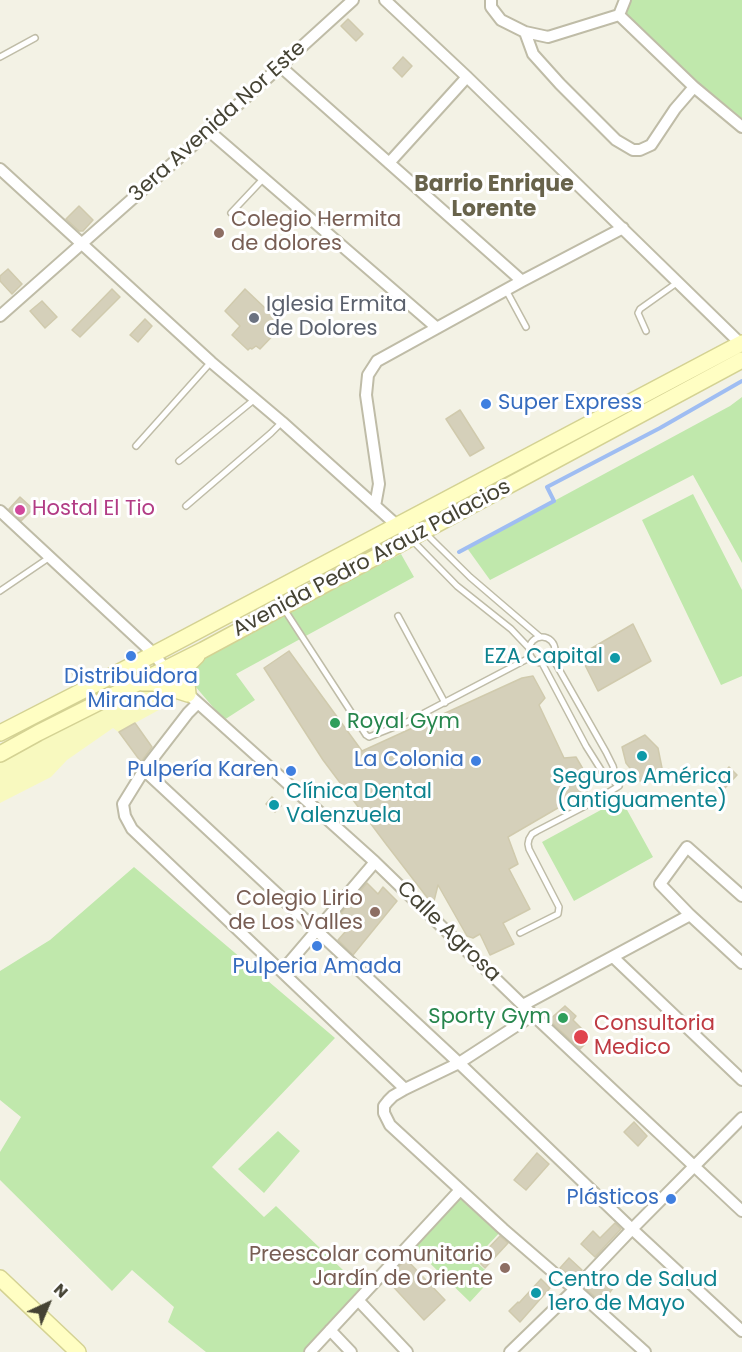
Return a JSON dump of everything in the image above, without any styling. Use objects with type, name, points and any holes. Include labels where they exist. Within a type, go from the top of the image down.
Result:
[{"type":"street","name":"3era Avenida Nor Este","points":[[0,316],[354,0]]},
{"type":"street","points":[[385,0],[742,344]]},
{"type":"street","points":[[491,0],[491,7],[501,20],[525,32],[548,37],[619,15]]},
{"type":"street","points":[[619,15],[625,0]]},
{"type":"street","points":[[619,15],[694,87],[742,127]]},
{"type":"street","points":[[525,32],[533,54],[560,84],[616,140],[633,150],[640,150],[651,145],[675,109],[694,87]]},
{"type":"street","points":[[280,67],[522,281]]},
{"type":"street","points":[[389,163],[467,77]]},
{"type":"street","points":[[209,131],[437,328]]},
{"type":"street","points":[[0,169],[211,362],[375,506],[403,521],[417,535]]},
{"type":"street","points":[[375,506],[379,484],[366,395],[368,375],[377,361],[623,228]]},
{"type":"street","name":"Avenida Pedro Arauz Palacios","points":[[0,733],[742,344]]},
{"type":"street","name":"Avenida Pedro Arauz Palacios","points":[[0,754],[166,670],[742,360]]},
{"type":"street","points":[[628,403],[634,418]]},
{"type":"street","points":[[513,464],[521,479]]},
{"type":"street","name":"Calle Agrosa","points":[[0,511],[154,654],[193,698],[375,862],[533,1015],[742,1211]]},
{"type":"street","points":[[203,650],[188,665],[186,673],[193,698],[188,713],[144,770],[123,804],[125,816],[132,829],[405,1089]]},
{"type":"street","points":[[139,683],[154,683],[193,698]]},
{"type":"street","points":[[31,717],[38,733]]},
{"type":"street","points":[[144,770],[459,1063],[742,1331]]},
{"type":"street","points":[[742,896],[687,847],[660,884],[742,963]]},
{"type":"street","points":[[282,971],[375,862]]},
{"type":"street","points":[[524,1005],[690,915]]},
{"type":"street","points":[[613,957],[742,1080]]},
{"type":"street","points":[[533,1015],[459,1063],[405,1089],[387,1101],[384,1113],[390,1125],[460,1190],[645,1352]]},
{"type":"street","points":[[516,1350],[742,1118]]},
{"type":"street","points":[[310,1352],[460,1190]]},
{"type":"street","points":[[0,1278],[78,1352]]},
{"type":"street","points":[[358,1300],[407,1352]]},
{"type":"street","points":[[330,1330],[351,1352]]},
{"type":"lane","points":[[0,57],[35,38]]},
{"type":"lane","points":[[231,213],[263,179]]},
{"type":"lane","points":[[646,331],[638,313],[640,309],[678,282]]},
{"type":"lane","points":[[506,291],[526,327]]},
{"type":"lane","points":[[136,446],[211,362]]},
{"type":"lane","points":[[179,461],[255,399]]},
{"type":"lane","points":[[186,506],[282,422]]},
{"type":"lane","points":[[417,535],[470,577],[540,638]]},
{"type":"lane","points":[[417,535],[457,586],[511,629],[529,648],[534,660],[542,663],[548,661],[554,653],[552,643],[545,638],[535,639],[529,648]]},
{"type":"lane","points":[[0,591],[50,557]]},
{"type":"lane","points":[[273,591],[368,736],[372,737],[407,722],[531,657]]},
{"type":"lane","points":[[398,616],[445,703]]},
{"type":"lane","points":[[552,657],[613,766],[619,786]]},
{"type":"lane","points":[[542,663],[586,746],[603,773],[619,786]]},
{"type":"lane","points":[[558,694],[570,688]]},
{"type":"lane","points":[[569,716],[581,709]]},
{"type":"lane","points":[[586,746],[598,739]]},
{"type":"lane","points":[[520,933],[558,914],[559,907],[529,849],[528,844],[532,834],[619,786]]},
{"type":"shaded area","points":[[625,0],[742,0],[742,127],[619,15]]},
{"type":"shaded area","points":[[742,397],[742,563],[693,475],[490,580],[467,548],[730,406]]},
{"type":"shaded area","points":[[693,494],[742,590],[742,676],[721,685],[642,520]]},
{"type":"shaded area","points":[[401,554],[414,577],[236,674],[255,700],[224,720],[195,686],[191,676],[194,665],[203,656]]},
{"type":"shaded area","points":[[621,799],[653,857],[574,901],[542,842]]},
{"type":"shaded area","points":[[134,867],[335,1038],[212,1167],[264,1217],[276,1206],[366,1292],[310,1352],[206,1352],[168,1322],[174,1307],[132,1270],[112,1291],[0,1180],[0,1152],[21,1117],[0,1100],[0,971],[50,940]]},
{"type":"shaded area","points":[[278,1131],[300,1151],[264,1193],[238,1169]]},
{"type":"shaded area","points":[[460,1190],[502,1230],[474,1260],[493,1277],[470,1302],[410,1244]]},
{"type":"sand","points":[[139,683],[188,694],[135,723],[121,734],[113,728],[67,760],[51,777],[0,803],[0,753]]},
{"type":"building","points":[[348,19],[363,34],[356,41],[341,26]]},
{"type":"building","points":[[403,57],[412,66],[402,77],[393,68]]},
{"type":"building","points":[[79,206],[93,220],[83,231],[79,231],[66,219]]},
{"type":"building","points":[[8,269],[22,284],[12,294],[0,281],[0,276]]},
{"type":"building","points":[[112,289],[120,297],[80,337],[72,330]]},
{"type":"building","name":"Iglesia Ermita de Dolores","points":[[245,289],[283,325],[260,349],[256,346],[248,350],[232,335],[240,326],[225,311]]},
{"type":"building","points":[[42,301],[57,317],[45,328],[30,311]]},
{"type":"building","points":[[145,319],[152,326],[138,342],[130,335]]},
{"type":"building","points":[[460,410],[484,448],[470,456],[446,419]]},
{"type":"building","name":"Hostal El Tio","points":[[20,497],[33,509],[21,521],[9,509]]},
{"type":"building","name":"EZA Capital","points":[[633,624],[651,661],[598,691],[580,655]]},
{"type":"building","points":[[289,651],[362,751],[522,678],[533,676],[545,698],[539,705],[564,758],[576,757],[590,781],[587,791],[508,837],[518,864],[509,869],[530,909],[503,923],[514,944],[490,955],[480,934],[473,938],[467,936],[438,885],[433,905],[386,844],[323,760],[264,668]]},
{"type":"building","points":[[79,667],[85,678],[77,682],[71,671]]},
{"type":"building","points":[[135,723],[152,747],[141,762],[119,732]]},
{"type":"building","name":"Seguros América (antiguamente)","points":[[645,735],[658,748],[662,768],[640,781],[626,763],[622,747]]},
{"type":"building","points":[[729,767],[737,775],[724,789],[716,782]]},
{"type":"building","name":"Clínica Dental Valenzuela","points":[[272,797],[281,806],[275,812],[266,804]]},
{"type":"building","name":"Colegio Lirio de Los Valles","points":[[367,883],[378,894],[383,887],[397,901],[353,955],[338,940],[353,923],[341,913]]},
{"type":"building","points":[[565,1006],[576,1016],[573,1020],[586,1033],[588,1041],[580,1049],[549,1020]]},
{"type":"building","points":[[634,1122],[647,1136],[638,1146],[624,1132]]},
{"type":"building","points":[[537,1153],[549,1164],[526,1190],[514,1180]]},
{"type":"building","points":[[615,1223],[621,1229],[595,1257],[581,1244],[593,1231],[600,1238]]},
{"type":"building","points":[[500,1236],[508,1243],[485,1268],[477,1260]]},
{"type":"building","points":[[569,1258],[582,1270],[574,1279],[560,1268]]},
{"type":"building","points":[[406,1259],[445,1300],[424,1320],[387,1280]]},
{"type":"building","points":[[599,1275],[613,1288],[602,1303],[586,1289]]},
{"type":"building","points":[[541,1279],[550,1288],[520,1322],[509,1311]]},
{"type":"waterway","points":[[459,552],[554,501],[547,487],[660,428],[742,381]]},
{"type":"place","name":"Colegio Hermita de dolores","points":[[219,233]]},
{"type":"place","name":"Iglesia Ermita de Dolores","points":[[254,318]]},
{"type":"place","name":"Super Express","points":[[486,404]]},
{"type":"place","name":"Hostal El Tio","points":[[20,510]]},
{"type":"place","name":"Distribuidora Miranda","points":[[131,656]]},
{"type":"place","name":"EZA Capital","points":[[615,658]]},
{"type":"place","name":"Royal Gym","points":[[335,723]]},
{"type":"place","name":"Seguros América (antiguamente)","points":[[642,756]]},
{"type":"place","name":"La Colonia","points":[[476,761]]},
{"type":"place","name":"Pulpería Karen","points":[[291,771]]},
{"type":"place","name":"Clínica Dental Valenzuela","points":[[274,805]]},
{"type":"place","name":"Colegio Lirio de Los Valles","points":[[375,912]]},
{"type":"place","name":"Pulperia Amada","points":[[317,946]]},
{"type":"place","name":"Sporty Gym","points":[[563,1018]]},
{"type":"place","name":"Consultoria Medico","points":[[581,1037]]},
{"type":"place","name":"Plásticos","points":[[671,1199]]},
{"type":"place","name":"Preescolar comunitario Jardín de Oriente","points":[[505,1268]]},
{"type":"place","name":"Centro de Salud 1ero de Mayo","points":[[536,1293]]},
{"type":"district","name":"Barrio Enrique Lorente","points":[[494,198]]}]
